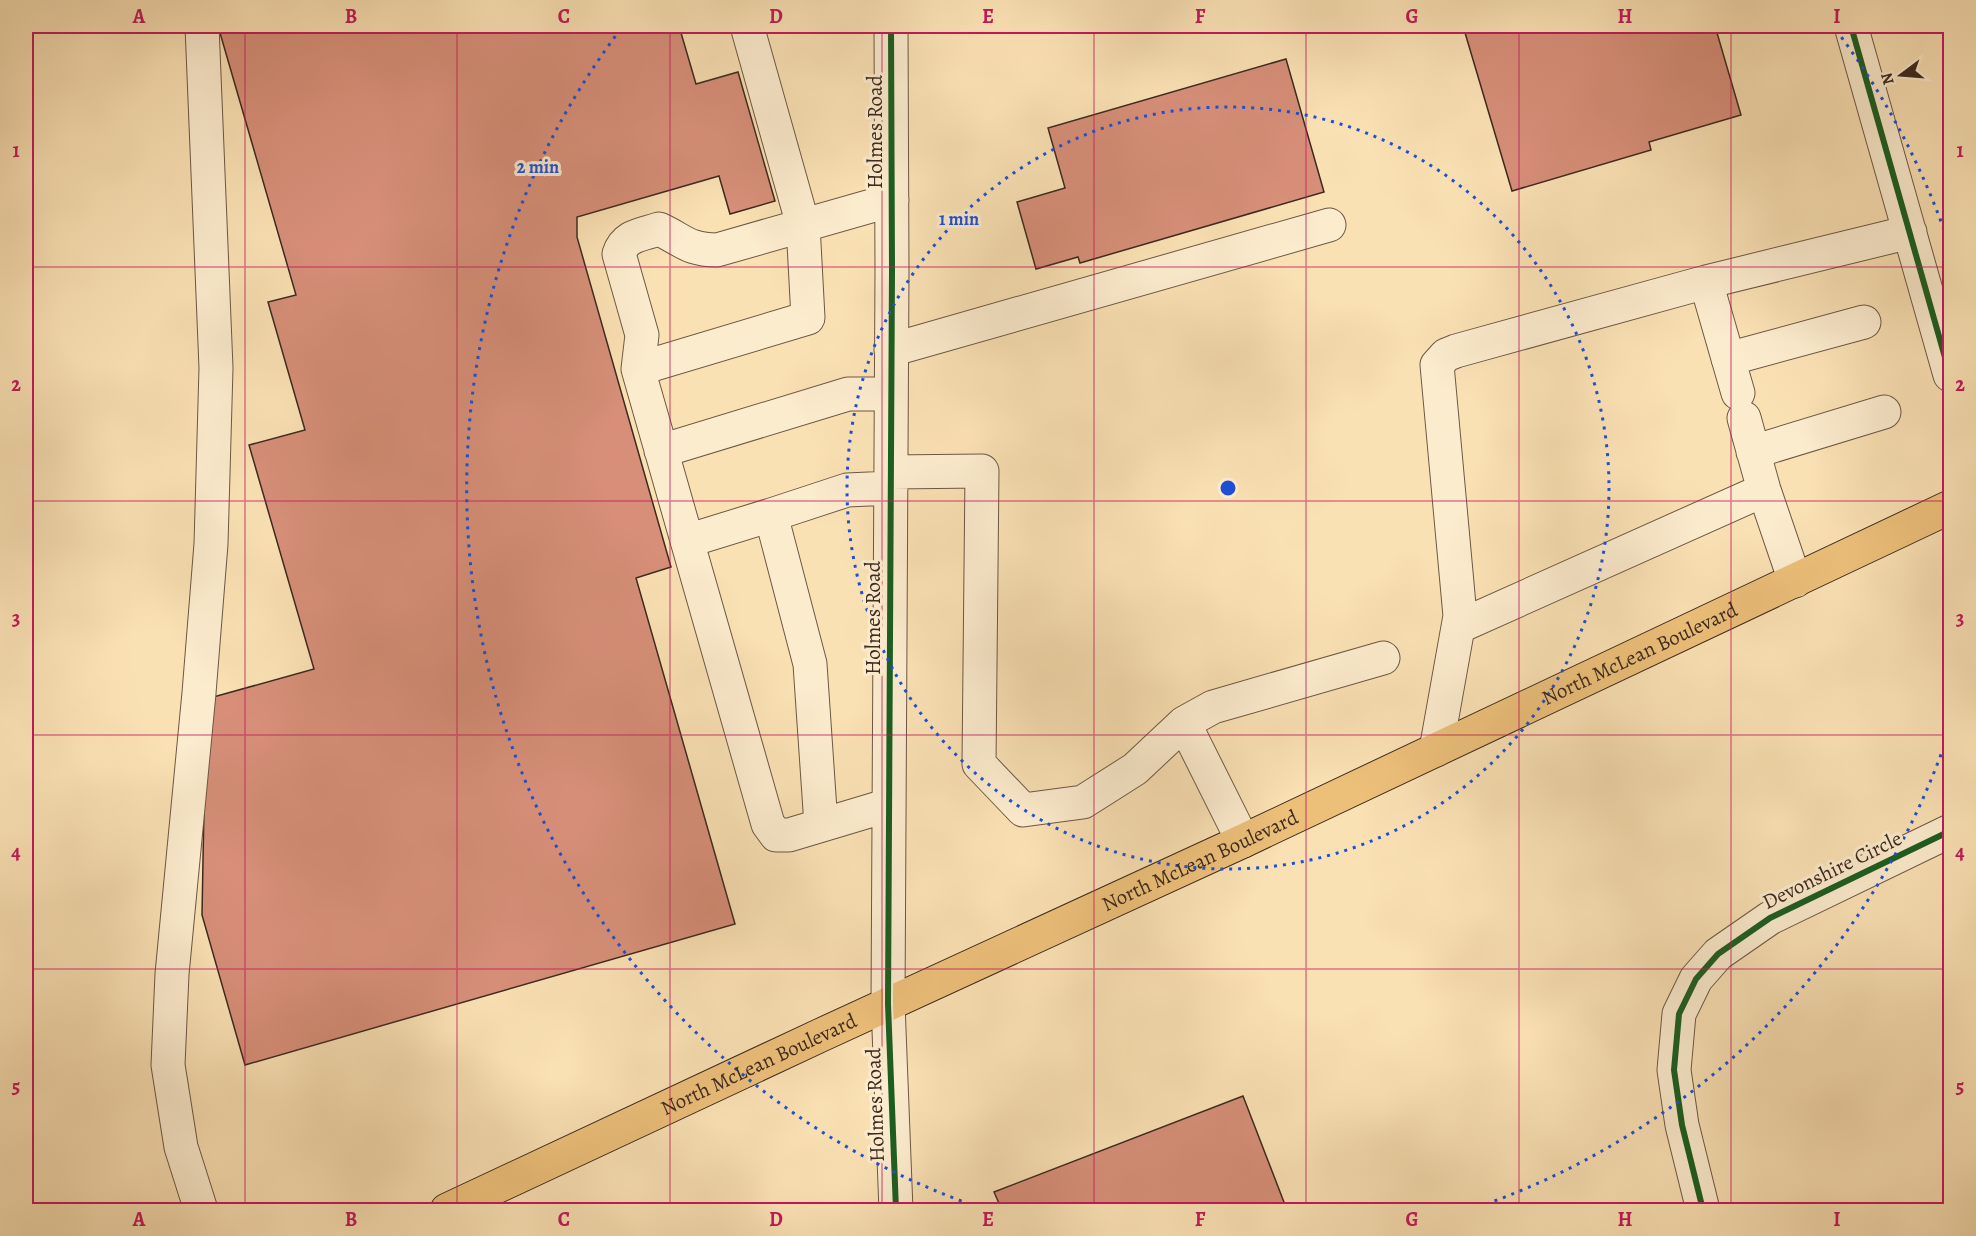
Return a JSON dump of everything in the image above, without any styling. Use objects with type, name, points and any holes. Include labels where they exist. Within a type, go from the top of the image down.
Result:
[{"type":"main road","name":"North McLean Boulevard","points":[[447,1210],[1243,841],[1950,507]]},
{"type":"street","points":[[201,1210],[181,1147],[168,1065],[172,974],[199,693],[211,532],[216,368],[202,26]]},
{"type":"street","points":[[638,369],[808,318],[803,225],[747,26]]},
{"type":"street","name":"Holmes Road","points":[[891,26],[888,1004],[896,1210]]},
{"type":"street","points":[[1851,26],[1950,375]]},
{"type":"street","points":[[889,805],[789,835],[776,835],[768,824],[638,369],[642,335],[619,254],[622,245],[629,238],[659,229],[688,246],[700,250],[717,250],[892,200]]},
{"type":"street","points":[[891,350],[1329,225]]},
{"type":"street","points":[[1436,750],[1460,616],[1437,364],[1446,355],[1456,351],[1706,282],[1910,232]]},
{"type":"street","points":[[1706,282],[1764,490],[1795,581]]},
{"type":"street","points":[[1728,359],[1864,322]]},
{"type":"street","points":[[661,452],[848,394],[891,394]]},
{"type":"street","points":[[1753,452],[1884,412]]},
{"type":"street","points":[[687,541],[847,490],[891,480],[981,471],[979,764],[1023,810],[1083,802],[1135,769],[1184,723],[1213,707],[1383,658]]},
{"type":"street","points":[[1458,627],[1764,490]]},
{"type":"street","points":[[771,516],[810,664],[821,825]]},
{"type":"street","points":[[1184,723],[1243,841]]},
{"type":"street","name":"Devonshire Circle","points":[[1703,1210],[1682,1125],[1674,1070],[1679,1014],[1696,979],[1718,954],[1770,918],[1950,831]]},
{"type":"building","points":[[218,26],[679,26],[696,84],[738,72],[775,201],[730,214],[719,176],[577,217],[577,237],[671,567],[636,578],[735,924],[245,1065],[202,915],[206,699],[314,669],[249,445],[305,430],[268,302],[296,295]]},
{"type":"building","points":[[1463,26],[1715,26],[1741,115],[1649,142],[1651,150],[1512,191]]},
{"type":"building","points":[[1286,59],[1324,192],[1080,263],[1078,257],[1036,269],[1017,202],[1065,188],[1048,128]]},
{"type":"building","points":[[1243,1096],[1287,1210],[1002,1210],[994,1192]]},
{"type":"cycle path","points":[[891,26],[888,1004],[896,1210]]},
{"type":"cycle path","points":[[1851,26],[1950,375]]},
{"type":"cycle path","points":[[1703,1210],[1682,1125],[1674,1070],[1679,1014],[1696,979],[1718,954],[1770,918],[1950,831]]}]
